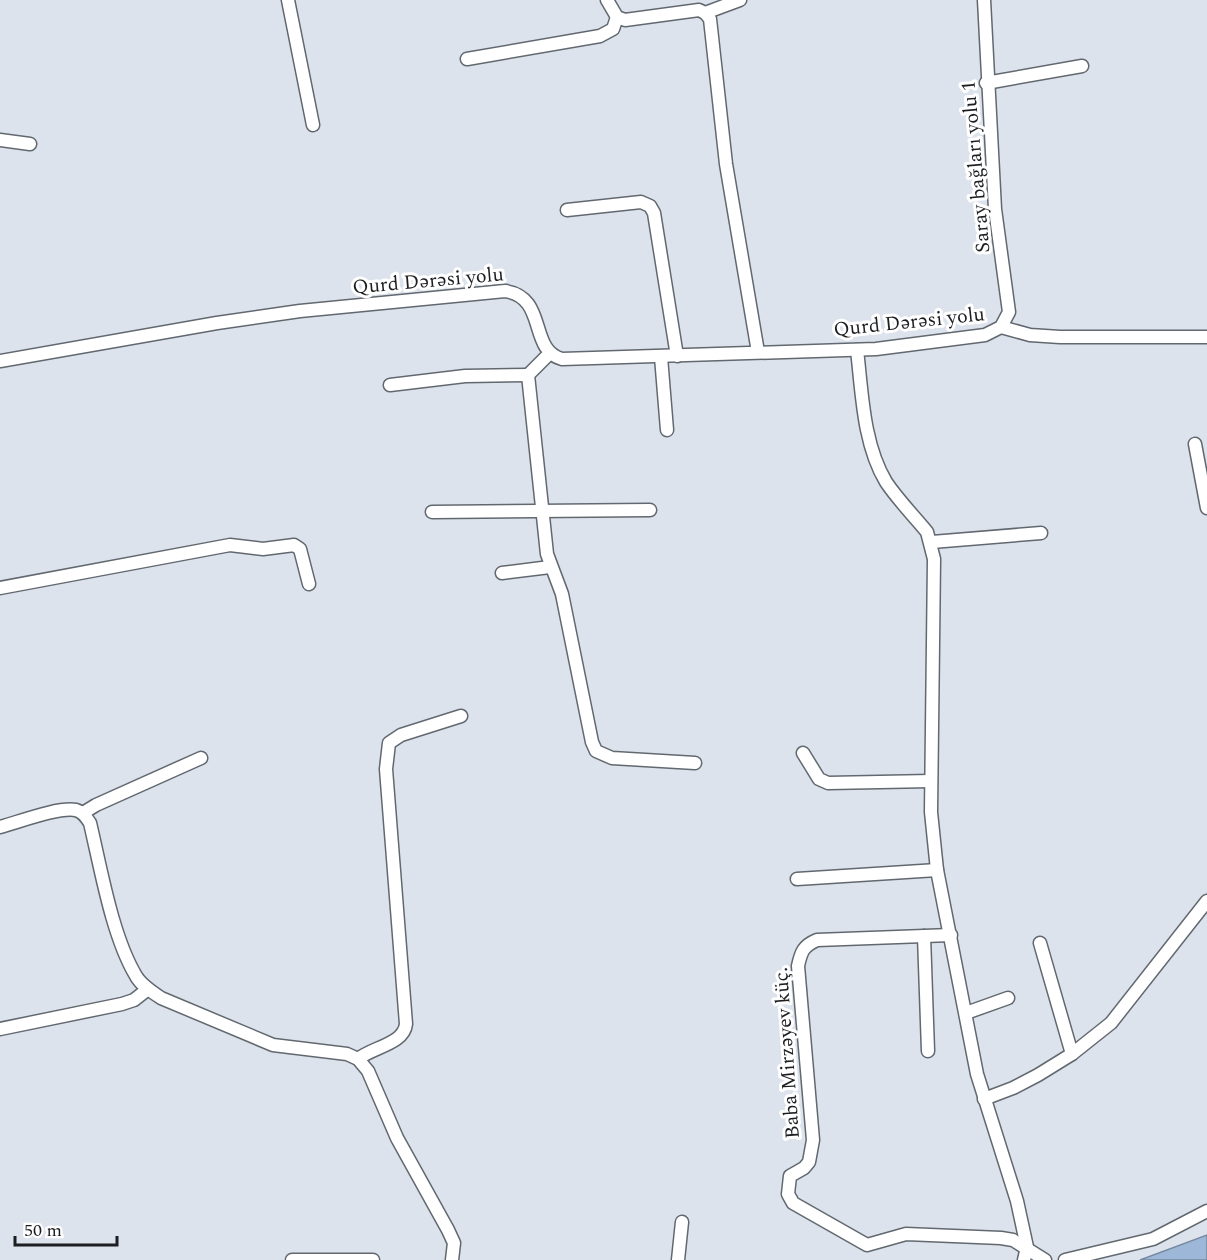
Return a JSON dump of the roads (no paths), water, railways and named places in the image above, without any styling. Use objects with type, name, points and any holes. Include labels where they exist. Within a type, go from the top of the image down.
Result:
[{"type":"street","points":[[288,0],[313,125]]},
{"type":"street","points":[[467,59],[600,36],[613,29],[617,17],[607,0]]},
{"type":"street","points":[[617,17],[635,20],[690,11],[705,13],[740,0]]},
{"type":"street","name":"Saray bağları yolu 1","points":[[984,0],[986,83],[995,209],[1009,312],[1001,327]]},
{"type":"street","points":[[705,13],[711,26],[726,164],[758,352]]},
{"type":"street","points":[[986,83],[1082,66]]},
{"type":"street","points":[[0,140],[30,144]]},
{"type":"street","points":[[567,210],[641,202],[650,206],[654,213],[677,356]]},
{"type":"street","name":"Qurd Dərəsi yolu","points":[[0,361],[184,328],[300,311],[505,291],[516,293],[530,305],[550,353],[562,360],[857,350],[971,338],[995,332],[1001,327]]},
{"type":"street","points":[[1001,327],[1030,335],[1060,337],[1207,337]]},
{"type":"street","points":[[857,350],[864,411],[881,471],[932,542],[934,559],[931,781],[937,870],[984,1099],[1009,1171],[1027,1247],[1024,1260]]},
{"type":"street","points":[[390,384],[445,377],[528,375],[550,353]]},
{"type":"street","points":[[662,357],[667,430]]},
{"type":"street","points":[[528,375],[550,567],[562,594],[592,742],[596,751],[612,758],[695,763]]},
{"type":"street","points":[[1195,444],[1207,508]]},
{"type":"street","points":[[432,512],[543,509],[650,510]]},
{"type":"street","points":[[932,542],[1041,533]]},
{"type":"street","points":[[0,588],[230,544],[263,549],[294,545],[300,549],[309,584]]},
{"type":"street","points":[[502,573],[550,567]]},
{"type":"street","points":[[358,1059],[369,1051],[400,1039],[405,1033],[406,1024],[386,769],[389,743],[400,735],[461,716]]},
{"type":"street","points":[[803,753],[819,779],[828,783],[931,781]]},
{"type":"street","points":[[83,813],[201,758]]},
{"type":"street","points":[[0,827],[57,812],[75,810],[83,813],[90,823],[115,921],[130,964],[137,978],[148,989],[160,998],[273,1045],[347,1054],[358,1059],[368,1071],[397,1138],[448,1230],[454,1243],[453,1260]]},
{"type":"street","points":[[797,879],[937,870]]},
{"type":"street","points":[[984,1099],[1013,1088],[1072,1054],[1124,1010],[1207,901]]},
{"type":"street","name":"Baba Mirzəyev küç.","points":[[951,935],[818,940],[806,945],[801,952],[798,966],[813,1140],[809,1162],[790,1176],[788,1194],[793,1203],[867,1245],[875,1245],[897,1235],[958,1235],[1013,1240],[1045,1260]]},
{"type":"street","points":[[924,936],[928,1051]]},
{"type":"street","points":[[1040,943],[1072,1054]]},
{"type":"street","points":[[0,1029],[73,1012],[122,1004],[134,1000],[148,989]]},
{"type":"street","points":[[966,1013],[1008,998]]},
{"type":"street","points":[[1065,1260],[1153,1239],[1207,1210]]},
{"type":"street","points":[[678,1260],[681,1222]]},
{"type":"street","points":[[292,1260],[373,1260]]},
{"type":"water","points":[[1207,1235],[1207,1260],[1140,1260]]}]
